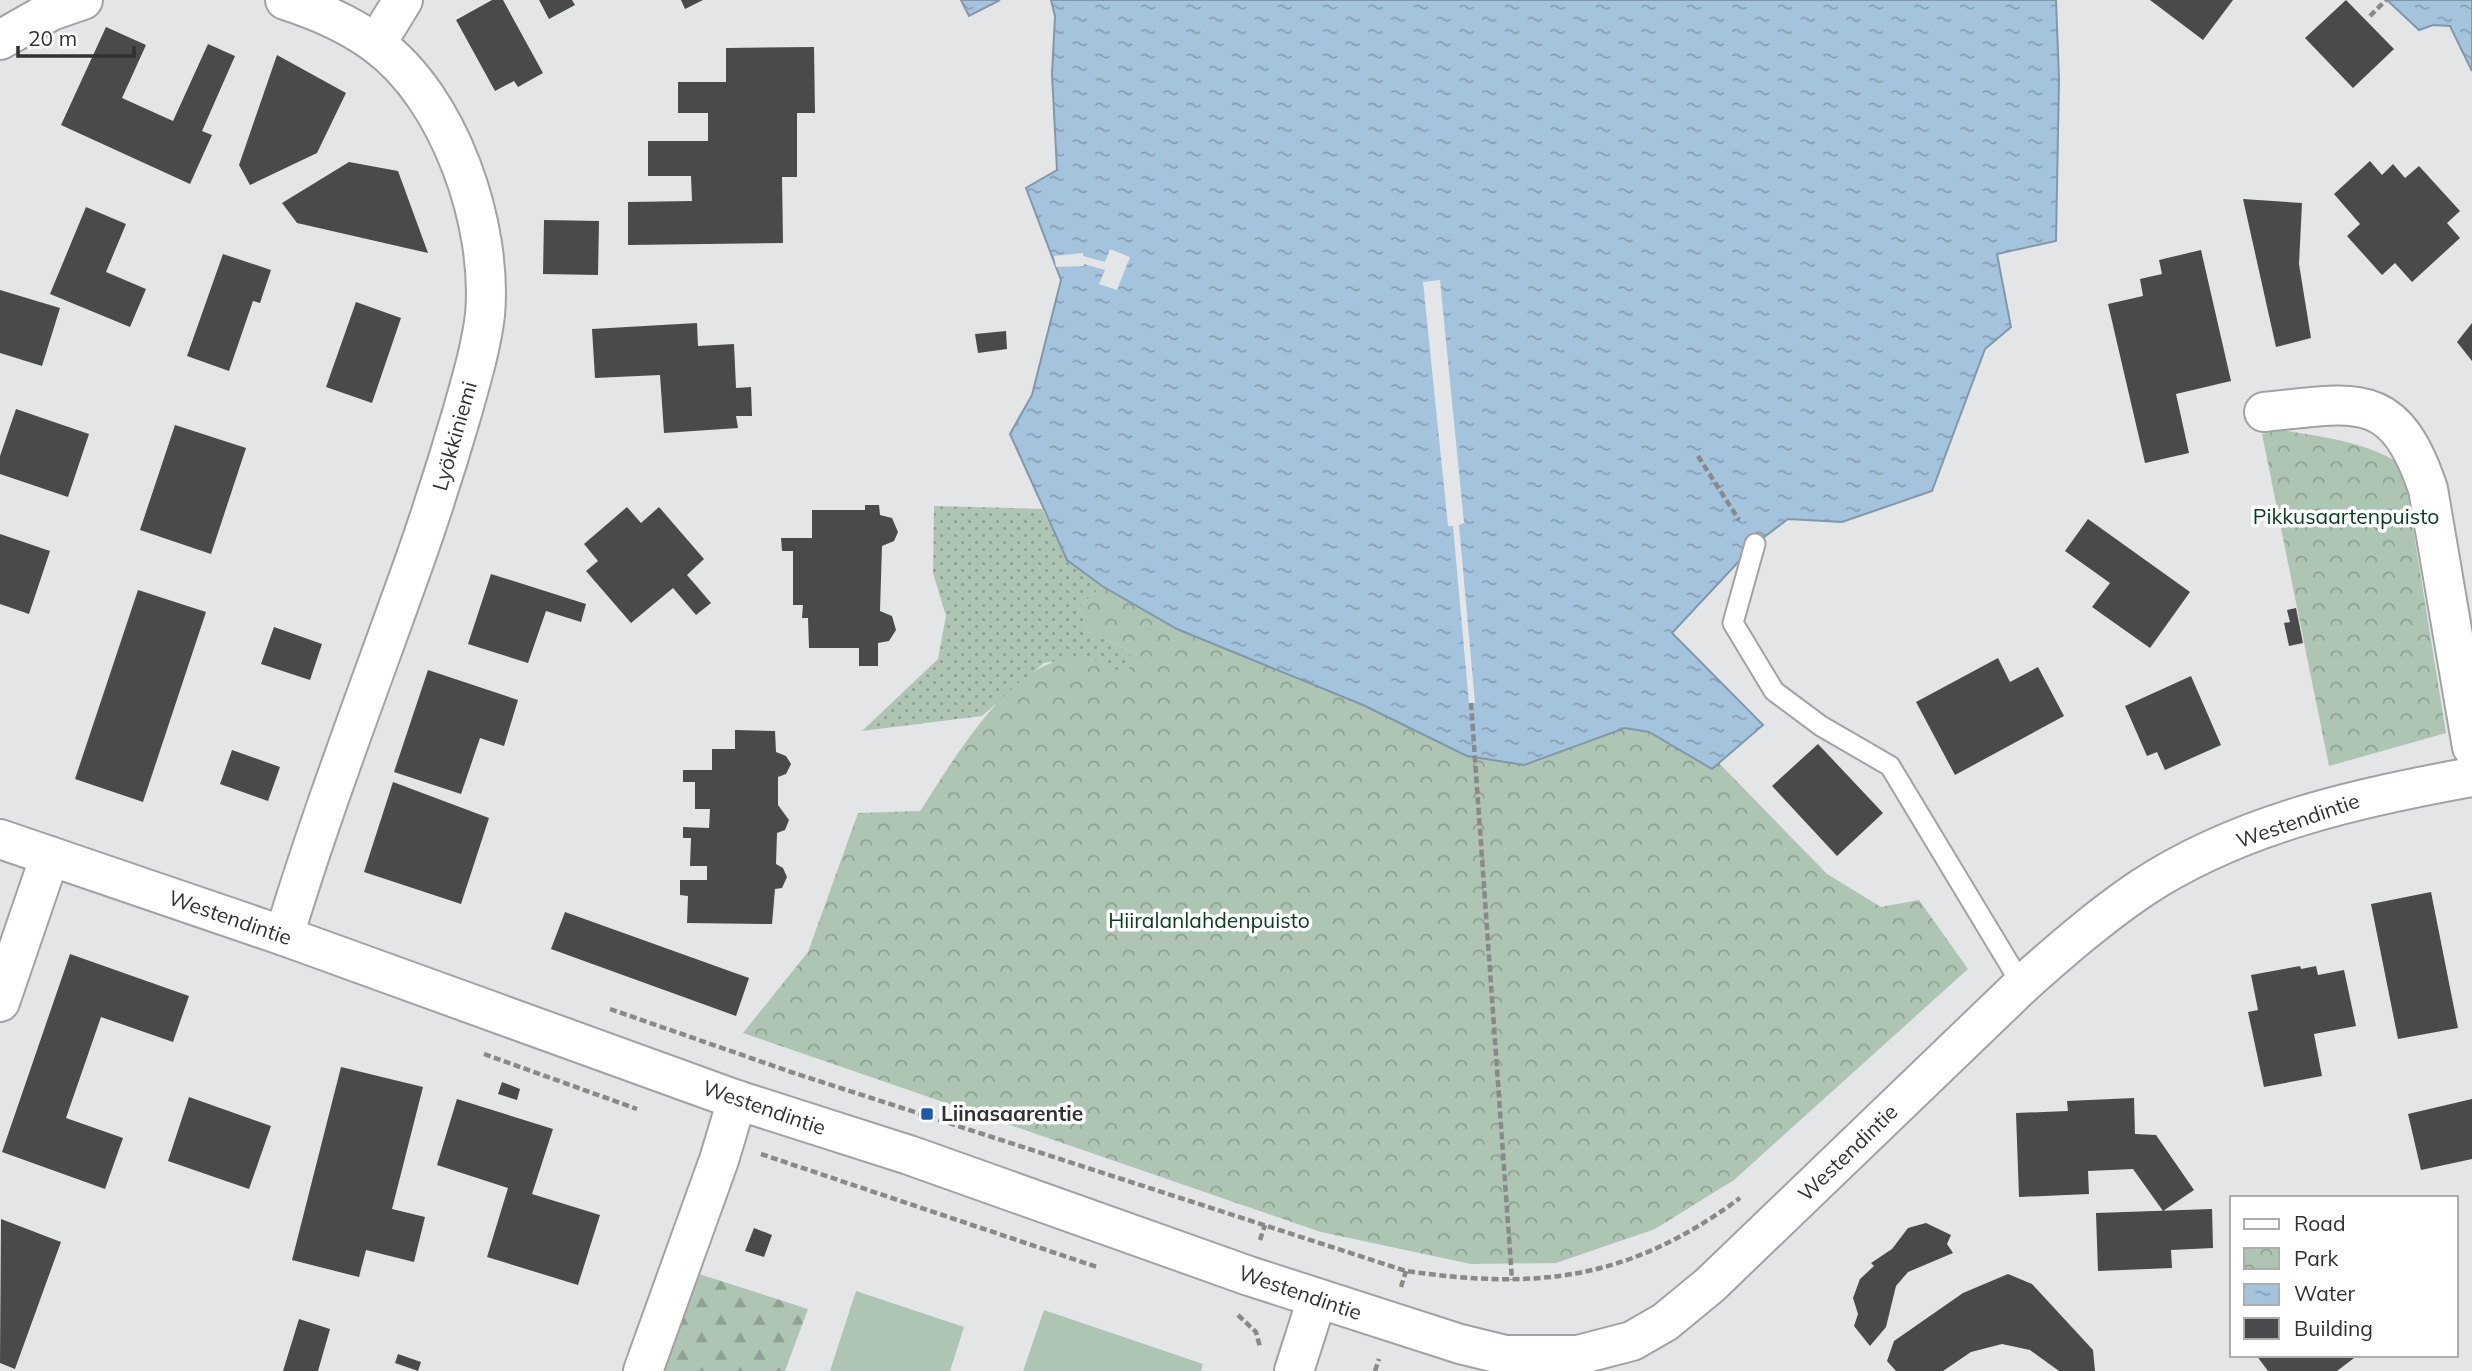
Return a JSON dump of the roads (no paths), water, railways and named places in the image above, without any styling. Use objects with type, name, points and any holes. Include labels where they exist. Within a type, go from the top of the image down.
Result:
[{"type":"street","points":[[0,40],[51,11],[83,0]]},
{"type":"street","name":"Lyökkiniemi","points":[[284,936],[308,859],[438,495],[477,359],[485,316],[483,246],[470,185],[445,129],[410,78],[376,44],[315,9],[285,0]]},
{"type":"street","points":[[376,44],[403,0]]},
{"type":"street","points":[[2264,412],[2353,406],[2379,412],[2398,428],[2420,465],[2428,489],[2472,747]]},
{"type":"street","name":"Westendintie","points":[[0,839],[284,936],[737,1100],[909,1155],[1317,1298],[1460,1345],[1505,1355],[1578,1354],[1633,1341],[1665,1322],[1710,1285],[2022,985],[2062,950],[2143,888],[2236,841],[2381,793],[2472,776]]},
{"type":"street","points":[[0,1002],[50,856]]},
{"type":"street","points":[[643,1371],[719,1160],[737,1100]]},
{"type":"street","points":[[1294,1371],[1317,1298]]},
{"type":"lane","points":[[1755,544],[1733,623],[1774,691],[1821,726],[1890,766],[2022,985]]},
{"type":"water","points":[[961,0],[1000,0],[969,16]]},
{"type":"water","points":[[1051,0],[2056,0],[2059,79],[2056,241],[1997,254],[2011,327],[1985,349],[1932,491],[1842,522],[1788,519],[1755,544],[1672,633],[1763,725],[1712,769],[1649,732],[1625,728],[1524,765],[1467,756],[1363,705],[1177,629],[1102,586],[1067,560],[1010,434],[1032,395],[1061,280],[1026,188],[1057,170],[1052,74],[1055,16]]},
{"type":"water","points":[[2387,0],[2472,0],[2472,71],[2450,26],[2433,25],[2419,30]]},
{"type":"place","name":"Liinasaarentie","points":[[927,1114]]},
{"type":"park label","name":"Pikkusaartenpuisto","points":[[2346,517]]},
{"type":"park label","name":"Hiiralanlahdenpuisto","points":[[1209,921]]}]
